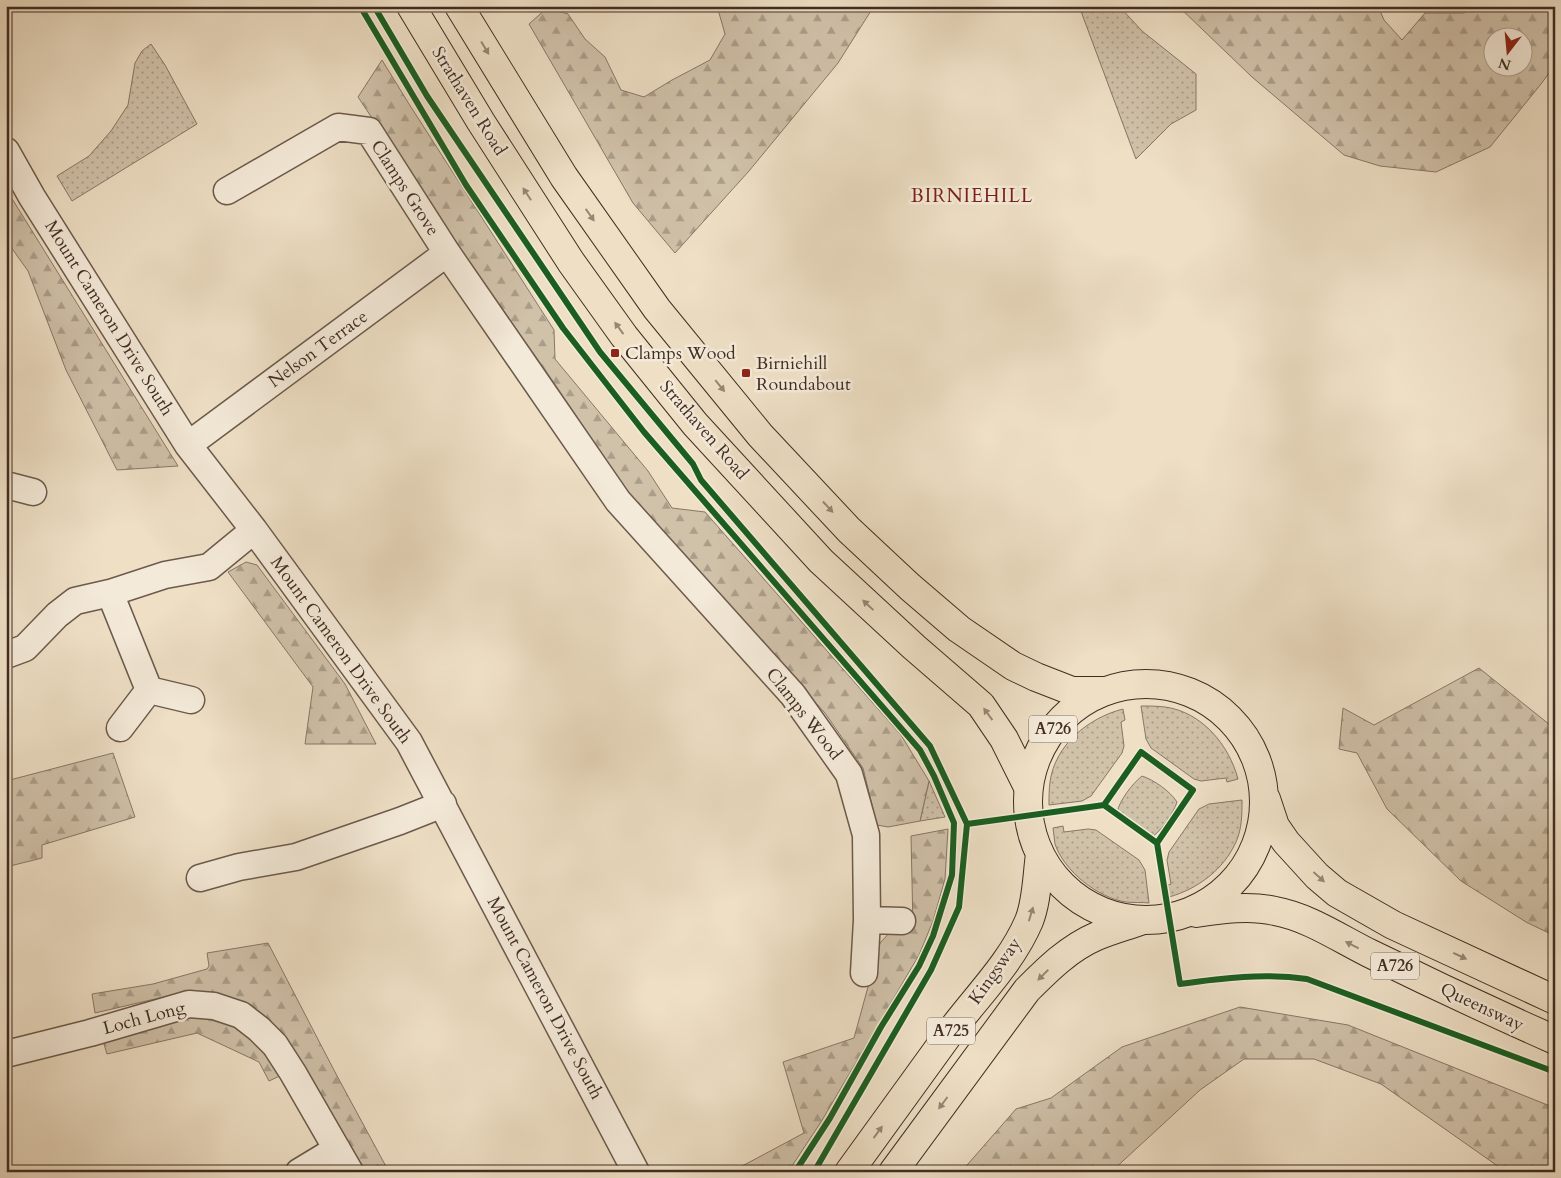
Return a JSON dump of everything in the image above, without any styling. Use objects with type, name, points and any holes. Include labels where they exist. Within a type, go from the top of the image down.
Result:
[{"type":"main road","name":"Strathaven Road","points":[[411,6],[481,122],[570,262],[624,336],[695,424],[821,561],[914,647],[981,705],[1004,739],[1028,787]]},
{"type":"main road","name":"A726","points":[[459,6],[564,177],[657,309],[760,435],[849,530],[910,587],[959,629],[1013,666],[1072,691],[1104,691]]},
{"type":"main road","name":"A726","points":[[1144,684],[1165,686],[1191,693],[1214,706],[1228,717],[1240,731],[1257,760],[1264,790],[1264,810],[1261,830],[1255,848],[1246,866],[1234,882],[1203,906],[1184,914],[1164,919],[1142,920],[1111,915],[1096,909],[1069,892],[1057,880],[1047,868],[1033,838],[1027,804],[1028,787],[1034,762],[1045,739],[1061,719],[1081,703],[1104,691],[1124,686],[1144,684]]},
{"type":"main road","name":"Queensway","points":[[1264,790],[1275,826],[1286,842],[1317,876],[1337,893],[1393,925],[1555,1000]]},
{"type":"main road","name":"Kingsway","points":[[849,1172],[955,1026],[994,976],[1022,935],[1035,901],[1040,854]]},
{"type":"main road","name":"Queensway","points":[[1184,914],[1231,908],[1251,908],[1274,910],[1293,916],[1378,958],[1555,1040]]},
{"type":"main road","name":"Kingsway","points":[[893,1172],[1027,990],[1069,952],[1096,936],[1142,920]]},
{"type":"street","name":"Clamps Grove","points":[[226,191],[338,127],[369,132],[447,253]]},
{"type":"street","name":"Mount Cameron Drive South","points":[[6,151],[32,197],[188,445],[254,530],[409,742],[636,1172]]},
{"type":"street","name":"Nelson Terrace","points":[[188,445],[447,253]]},
{"type":"street","name":"Clamps Wood","points":[[447,253],[618,501],[792,695],[850,774],[866,835],[867,920],[864,973]]},
{"type":"street","points":[[6,485],[33,492]]},
{"type":"street","points":[[6,655],[25,648],[56,615],[75,601],[110,593],[166,576],[209,567],[254,530]]},
{"type":"street","points":[[110,593],[148,690]]},
{"type":"street","points":[[148,690],[191,700]]},
{"type":"street","points":[[120,728],[148,690]]},
{"type":"street","points":[[200,878],[239,867],[296,857],[400,822],[443,804]]},
{"type":"street","points":[[867,920],[902,921]]},
{"type":"street","name":"Loch Long","points":[[6,1054],[90,1033],[189,1004],[214,1006],[241,1015],[275,1045],[291,1069],[343,1161]]},
{"type":"street","points":[[299,1172],[343,1161]]},
{"type":"green space","points":[[717,6],[874,6],[838,63],[749,171],[675,253],[633,203],[529,24],[547,8],[568,14],[585,39],[605,57],[621,90],[644,97],[710,60],[725,34]]},
{"type":"green space","points":[[1079,6],[1119,6],[1142,31],[1196,74],[1196,110],[1171,124],[1136,159]]},
{"type":"green space","points":[[1178,6],[1378,6],[1384,20],[1402,40],[1425,13],[1464,13],[1473,6],[1555,6],[1555,65],[1490,147],[1436,172],[1380,166],[1344,155],[1252,77]]},
{"type":"green space","points":[[151,44],[165,65],[197,124],[72,201],[57,176],[89,156],[111,131],[128,105],[135,63],[142,51]]},
{"type":"green space","points":[[382,60],[554,330],[555,359],[648,471],[672,508],[705,512],[901,735],[929,781],[920,821],[888,827],[877,825],[863,768],[825,713],[647,520],[438,217],[358,97]]},
{"type":"green space","points":[[6,189],[178,466],[117,470],[66,370],[28,271],[6,240]]},
{"type":"green space","points":[[246,562],[257,565],[345,684],[376,744],[305,744],[313,687],[228,572]]},
{"type":"green space","points":[[1479,668],[1555,729],[1555,936],[1526,922],[1461,881],[1387,809],[1357,753],[1339,749],[1343,708],[1374,725]]},
{"type":"green space","points":[[1141,706],[1156,706],[1178,710],[1202,723],[1221,743],[1234,766],[1238,779],[1227,782],[1226,778],[1201,781],[1194,779],[1151,748],[1146,739]]},
{"type":"green space","points":[[1123,709],[1125,720],[1121,722],[1124,746],[1122,753],[1091,796],[1082,801],[1049,805],[1053,769],[1066,745],[1086,726],[1110,713]]},
{"type":"green space","points":[[113,753],[135,817],[42,845],[42,858],[6,867],[6,781]]},
{"type":"green space","points":[[1142,776],[1161,786],[1177,802],[1167,821],[1152,837],[1143,834],[1133,827],[1117,812],[1127,792]]},
{"type":"green space","points":[[929,781],[945,817],[920,821],[921,817]]},
{"type":"green space","points":[[1242,800],[1239,832],[1236,842],[1225,861],[1200,883],[1169,897],[1166,886],[1171,884],[1167,860],[1169,852],[1199,809],[1209,804]]},
{"type":"green space","points":[[1063,826],[1064,832],[1096,830],[1139,860],[1145,870],[1149,903],[1115,899],[1104,895],[1083,882],[1066,864],[1055,844],[1053,828]]},
{"type":"green space","points":[[948,829],[945,879],[933,921],[919,955],[821,1122],[788,1172],[731,1172],[804,1133],[783,1062],[854,1038],[880,943],[891,931],[913,927],[911,836]]},
{"type":"green space","points":[[268,943],[389,1172],[359,1172],[300,1063],[185,992],[95,1013],[92,994],[153,984],[207,969],[209,966],[207,953]]},
{"type":"green space","points":[[1240,1007],[1348,1025],[1555,1108],[1555,1172],[1498,1172],[1499,1167],[1381,1084],[1314,1059],[1244,1059],[1200,1090],[1111,1172],[961,1172],[1016,1109],[1051,1098],[1122,1047]]},
{"type":"green space","points":[[190,1013],[237,1023],[284,1074],[269,1081],[259,1062],[197,1033],[107,1054],[101,1034]]},
{"type":"cycle path","points":[[360,6],[466,185],[563,328],[644,432],[920,750],[934,776],[954,823],[952,875],[933,936],[919,966],[881,1027],[830,1118],[795,1172]]},
{"type":"cycle path","points":[[374,6],[427,96],[600,352],[693,464],[701,480],[930,746],[967,824],[959,907],[931,970],[814,1172]]},
{"type":"cycle path","points":[[967,824],[1104,805],[1157,843],[1193,790],[1141,752],[1104,805]]},
{"type":"cycle path","points":[[1157,843],[1180,984],[1259,976],[1307,979],[1555,1072]]},
{"type":"place","name":"Clamps Wood","points":[[615,353]]},
{"type":"place","name":"Birniehill Roundabout","points":[[746,373]]},
{"type":"district","name":"BIRNIEHILL","points":[[972,196]]}]
